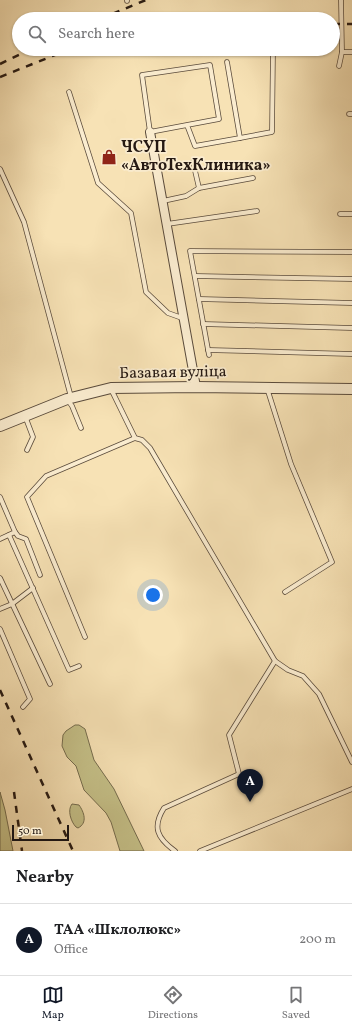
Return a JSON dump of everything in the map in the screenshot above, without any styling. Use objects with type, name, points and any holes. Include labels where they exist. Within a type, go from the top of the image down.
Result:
[{"type":"street","points":[[150,132],[182,318],[196,387]]},
{"type":"street","name":"Базавая вуліца","points":[[0,426],[69,398],[111,388],[196,387],[352,389]]},
{"type":"lane","points":[[339,66],[342,52],[341,0]]},
{"type":"lane","points":[[342,52],[352,52]]},
{"type":"lane","points":[[187,125],[195,146],[272,132],[273,56]]},
{"type":"lane","points":[[227,62],[240,138]]},
{"type":"lane","points":[[210,65],[220,120],[187,125],[150,132],[142,75],[210,65]]},
{"type":"lane","points":[[69,92],[98,183],[131,214],[146,292],[168,314],[182,318]]},
{"type":"lane","points":[[193,162],[199,188]]},
{"type":"lane","points":[[0,169],[24,222],[69,398],[81,428]]},
{"type":"lane","points":[[162,201],[186,196],[199,188],[253,178]]},
{"type":"lane","points":[[166,224],[257,211]]},
{"type":"lane","points":[[340,214],[352,214]]},
{"type":"lane","points":[[209,356],[190,251],[352,252]]},
{"type":"lane","points":[[195,276],[352,278]]},
{"type":"lane","points":[[199,299],[352,303]]},
{"type":"lane","points":[[203,324],[352,328]]},
{"type":"lane","points":[[208,350],[352,354]]},
{"type":"lane","points":[[111,388],[135,438]]},
{"type":"lane","points":[[267,388],[291,464],[332,562],[285,592]]},
{"type":"lane","points":[[25,415],[32,437],[27,450]]},
{"type":"lane","points":[[85,637],[27,497],[46,476],[135,438],[142,440],[150,448],[274,661],[288,670],[303,676],[319,694],[352,762]]},
{"type":"lane","points":[[0,496],[15,532],[18,536],[26,538],[40,576]]},
{"type":"lane","points":[[0,539],[15,532]]},
{"type":"lane","points":[[9,534],[69,670],[79,666]]},
{"type":"lane","points":[[0,578],[50,684]]},
{"type":"lane","points":[[0,609],[12,604],[33,588]]},
{"type":"lane","points":[[0,629],[30,699],[23,707]]},
{"type":"lane","points":[[175,851],[165,844],[160,835],[157,825],[159,816],[164,808],[239,774],[229,735],[274,661]]},
{"type":"lane","points":[[200,851],[352,788]]},
{"type":"shaded area","points":[[75,725],[79,725],[85,729],[94,760],[114,789],[144,851],[120,851],[111,822],[106,813],[84,790],[76,766],[67,757],[62,746],[63,735]]},
{"type":"shaded area","points":[[0,792],[5,810],[13,851],[0,851]]},
{"type":"shaded area","points":[[72,804],[79,805],[84,814],[83,823],[78,828],[74,825],[70,816]]},
{"type":"railway","points":[[117,12],[146,0]]},
{"type":"railway","points":[[340,24],[352,24]]},
{"type":"railway","points":[[0,64],[17,56]]},
{"type":"railway","points":[[0,77],[52,56]]},
{"type":"railway","points":[[0,690],[73,851]]},
{"type":"railway","points":[[14,792],[22,851]]},
{"type":"place","name":"ЧСУП «АвтоТехКлиника»","points":[[109,157]]},
{"type":"place","name":"ТАА «Шклолюкс»","points":[[250,802]]}]
